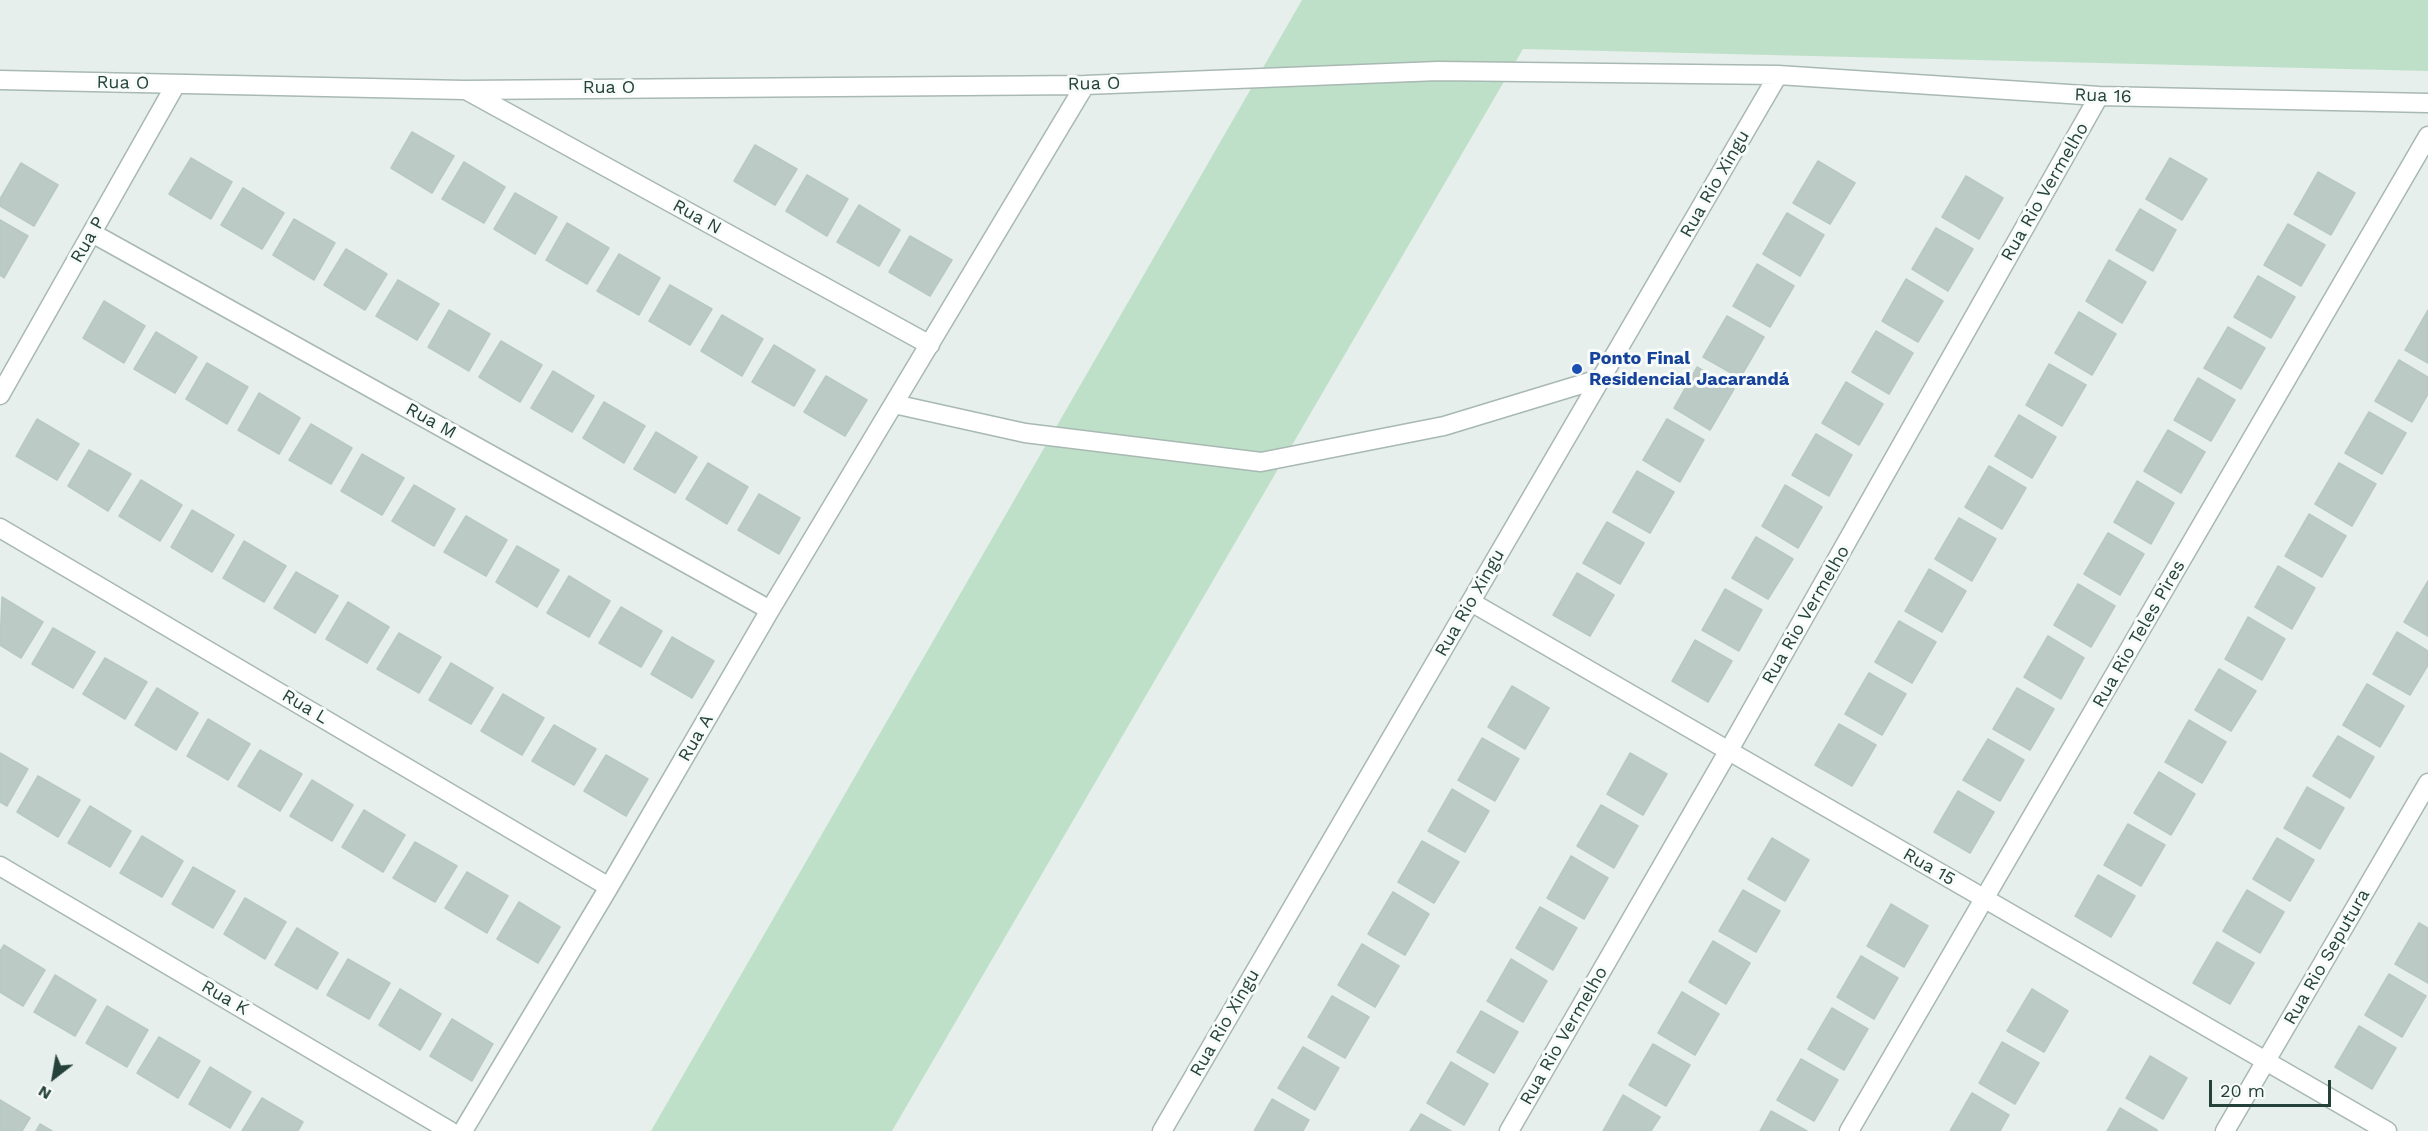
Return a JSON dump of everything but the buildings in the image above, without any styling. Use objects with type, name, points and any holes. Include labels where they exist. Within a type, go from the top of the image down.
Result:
[{"type":"street","name":"Rua 16","points":[[1217,80],[1438,71],[1778,75],[2099,96],[2428,103]]},
{"type":"street","name":"Rua Rio Xingu","points":[[1162,1131],[1778,75]]},
{"type":"street","name":"Rua O","points":[[0,80],[464,90],[1085,85],[1217,80]]},
{"type":"street","name":"Rua P","points":[[0,395],[176,84]]},
{"type":"street","name":"Rua A","points":[[463,1131],[609,887],[770,610],[1085,85]]},
{"type":"street","name":"Rua N","points":[[464,90],[930,345]]},
{"type":"street","name":"Rua Rio Vermelho","points":[[1509,1131],[1729,750],[2099,96]]},
{"type":"street","name":"Rua Rio Teles Pires","points":[[1849,1131],[2428,136]]},
{"type":"street","name":"Rua M","points":[[92,232],[770,610]]},
{"type":"street","points":[[894,404],[1025,433],[1261,462],[1444,426],[1602,378]]},
{"type":"street","name":"Rua L","points":[[0,528],[609,887]]},
{"type":"street","name":"Rua 15","points":[[1471,603],[2387,1131]]},
{"type":"street","name":"Rua Rio Seputura","points":[[2224,1131],[2428,783]]},
{"type":"street","name":"Rua K","points":[[0,866],[450,1131]]},
{"type":"green space","points":[[1302,0],[2428,0],[2428,71],[1523,49],[892,1131],[651,1131]]},
{"type":"place","name":"Ponto Final Residencial Jacarandá","points":[[1577,369]]}]
